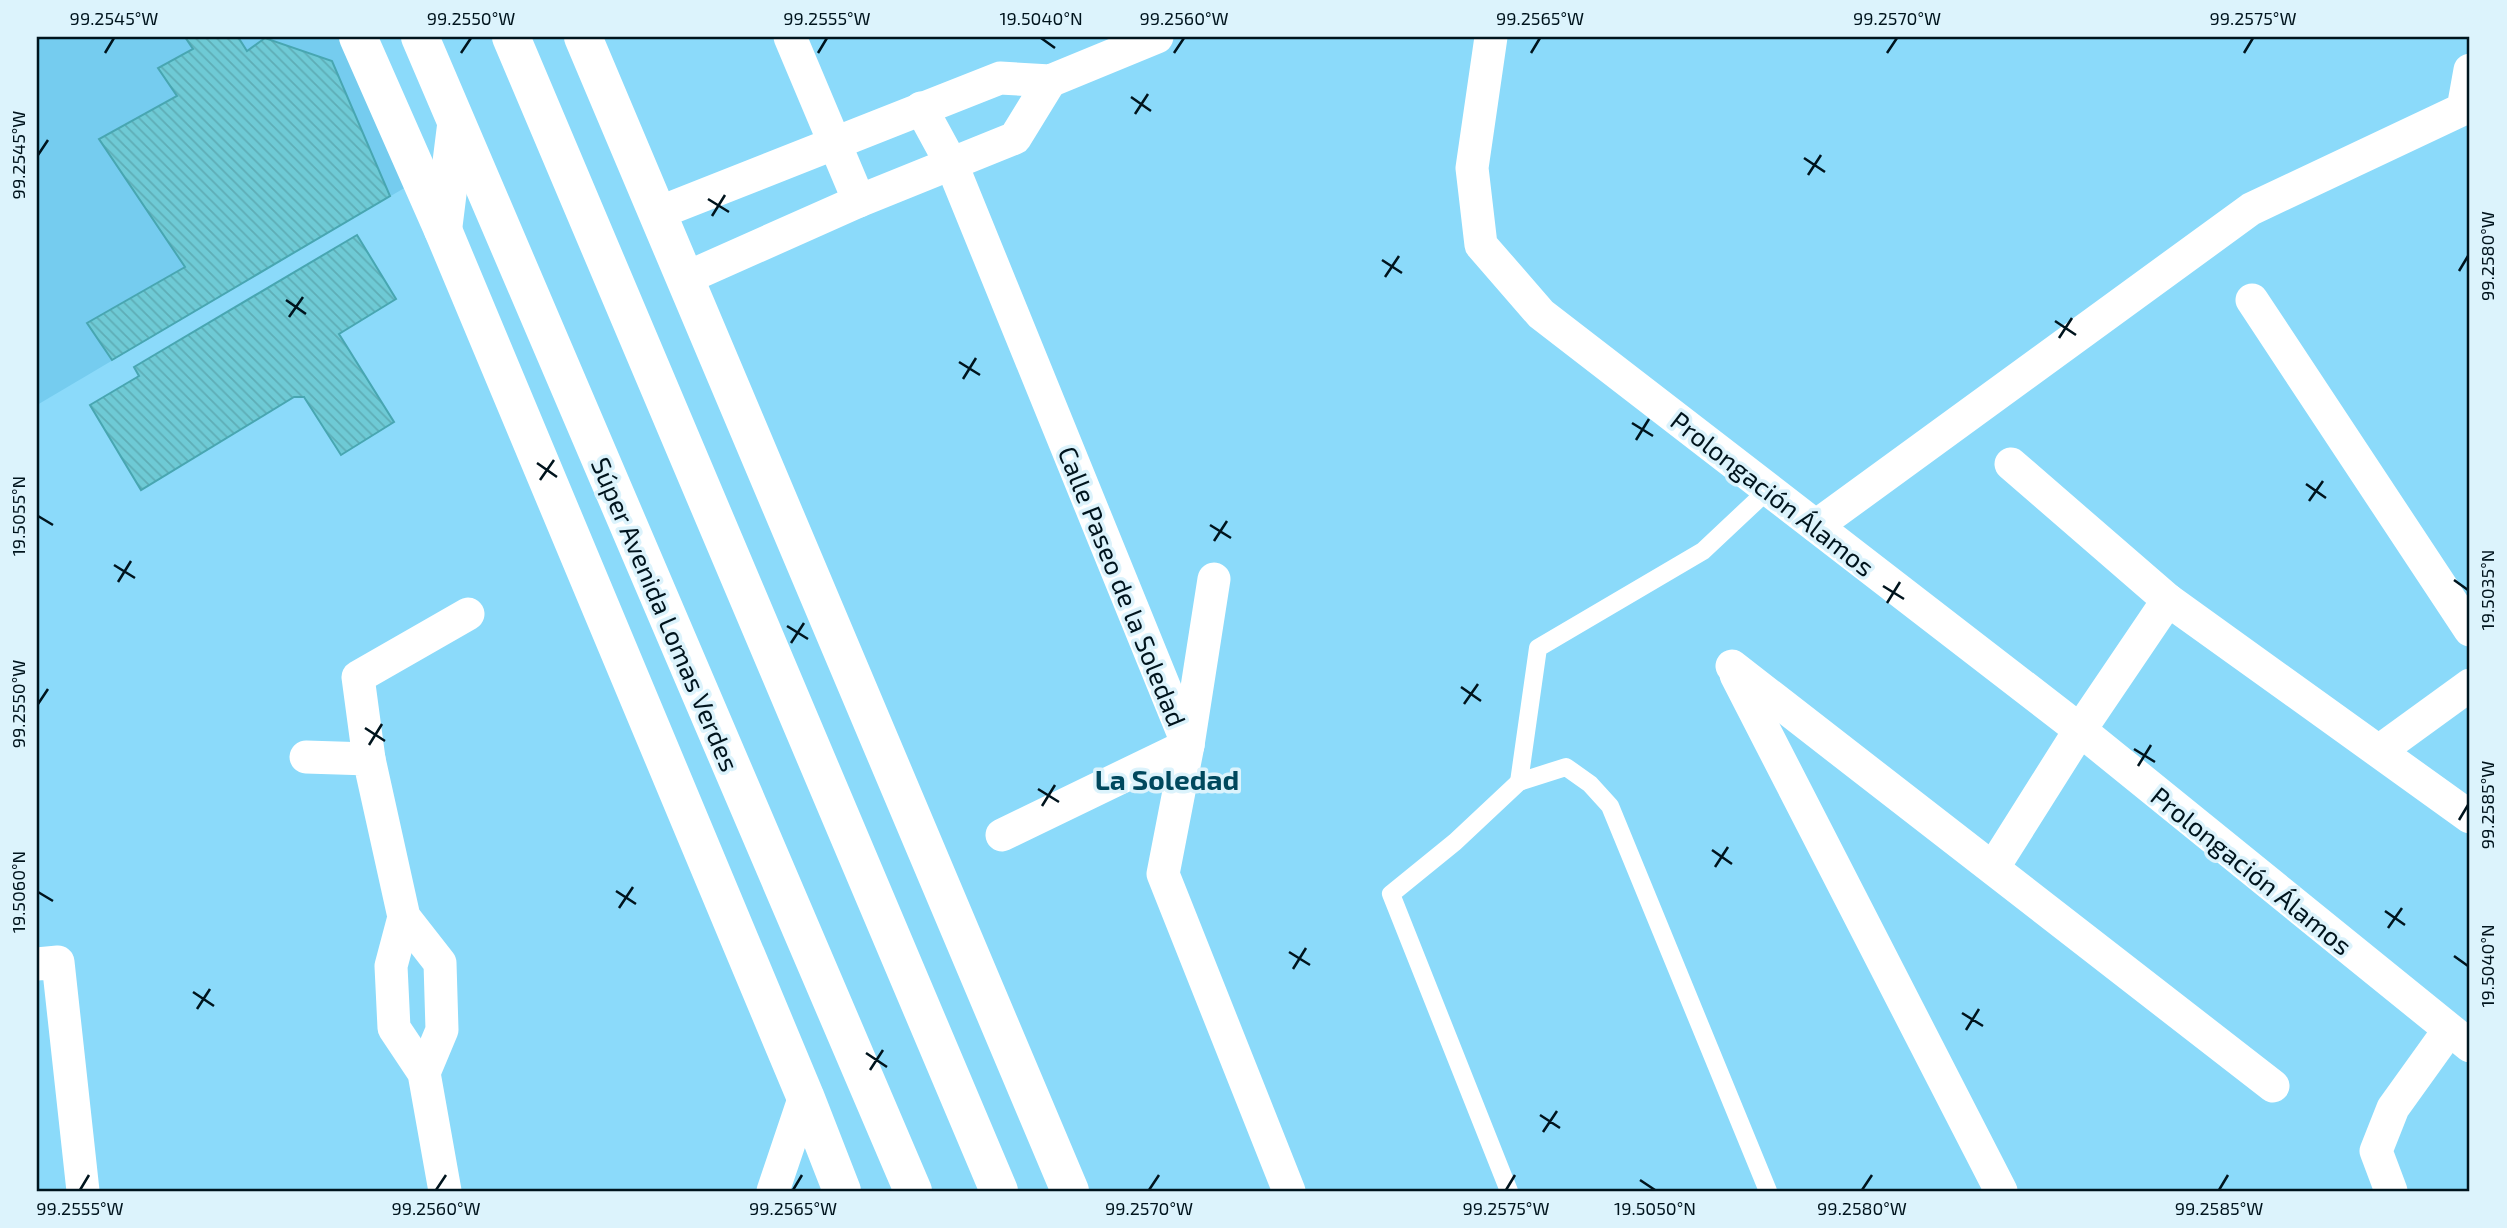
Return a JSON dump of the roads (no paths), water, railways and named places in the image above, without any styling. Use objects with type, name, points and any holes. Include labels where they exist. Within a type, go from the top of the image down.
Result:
[{"type":"main road","points":[[358,37],[443,230],[805,1096],[842,1191]]},
{"type":"main road","name":"Súper Avenida Lomas Verdes","points":[[420,37],[913,1191]]},
{"type":"main road","points":[[511,37],[999,1191]]},
{"type":"main road","points":[[583,37],[1070,1191]]},
{"type":"main road","points":[[443,230],[456,124]]},
{"type":"street","points":[[790,37],[859,201]]},
{"type":"street","points":[[658,213],[1000,78],[1051,81],[1157,37]]},
{"type":"street","name":"Prolongación Álamos","points":[[1491,37],[1472,169],[1481,245],[1541,314],[2080,730],[2460,1038]]},
{"type":"street","points":[[1816,526],[2251,209],[2463,109],[2470,70]]},
{"type":"street","points":[[686,278],[859,201],[1015,138],[1051,81]]},
{"type":"street","name":"Calle Paseo de la Soledad","points":[[921,108],[952,164],[1188,745],[1163,874],[1289,1191]]},
{"type":"street","points":[[2252,300],[2470,630]]},
{"type":"street","points":[[2011,464],[2168,600],[2470,817]]},
{"type":"street","points":[[1002,835],[1188,745],[1214,579]]},
{"type":"street","points":[[1993,868],[2080,730],[2168,600]]},
{"type":"street","points":[[424,1073],[442,1030],[440,963],[404,917],[369,759],[358,677],[468,614]]},
{"type":"street","points":[[2001,1191],[1731,666],[2273,1086]]},
{"type":"street","points":[[2379,751],[2470,685]]},
{"type":"street","points":[[306,757],[369,759]]},
{"type":"street","points":[[404,917],[391,966],[394,1028],[424,1073],[445,1191]]},
{"type":"street","points":[[37,964],[58,962],[83,1191]]},
{"type":"street","points":[[2392,1191],[2376,1151],[2393,1108],[2460,1038]]},
{"type":"street","points":[[773,1191],[805,1096]]},
{"type":"lane","points":[[1520,782],[1538,648],[1703,551],[1769,489]]},
{"type":"lane","points":[[1509,1191],[1391,894],[1455,842],[1520,782],[1566,767],[1590,784],[1609,806],[1768,1191]]},
{"type":"district","name":"La Soledad","points":[[1167,779]]}]
